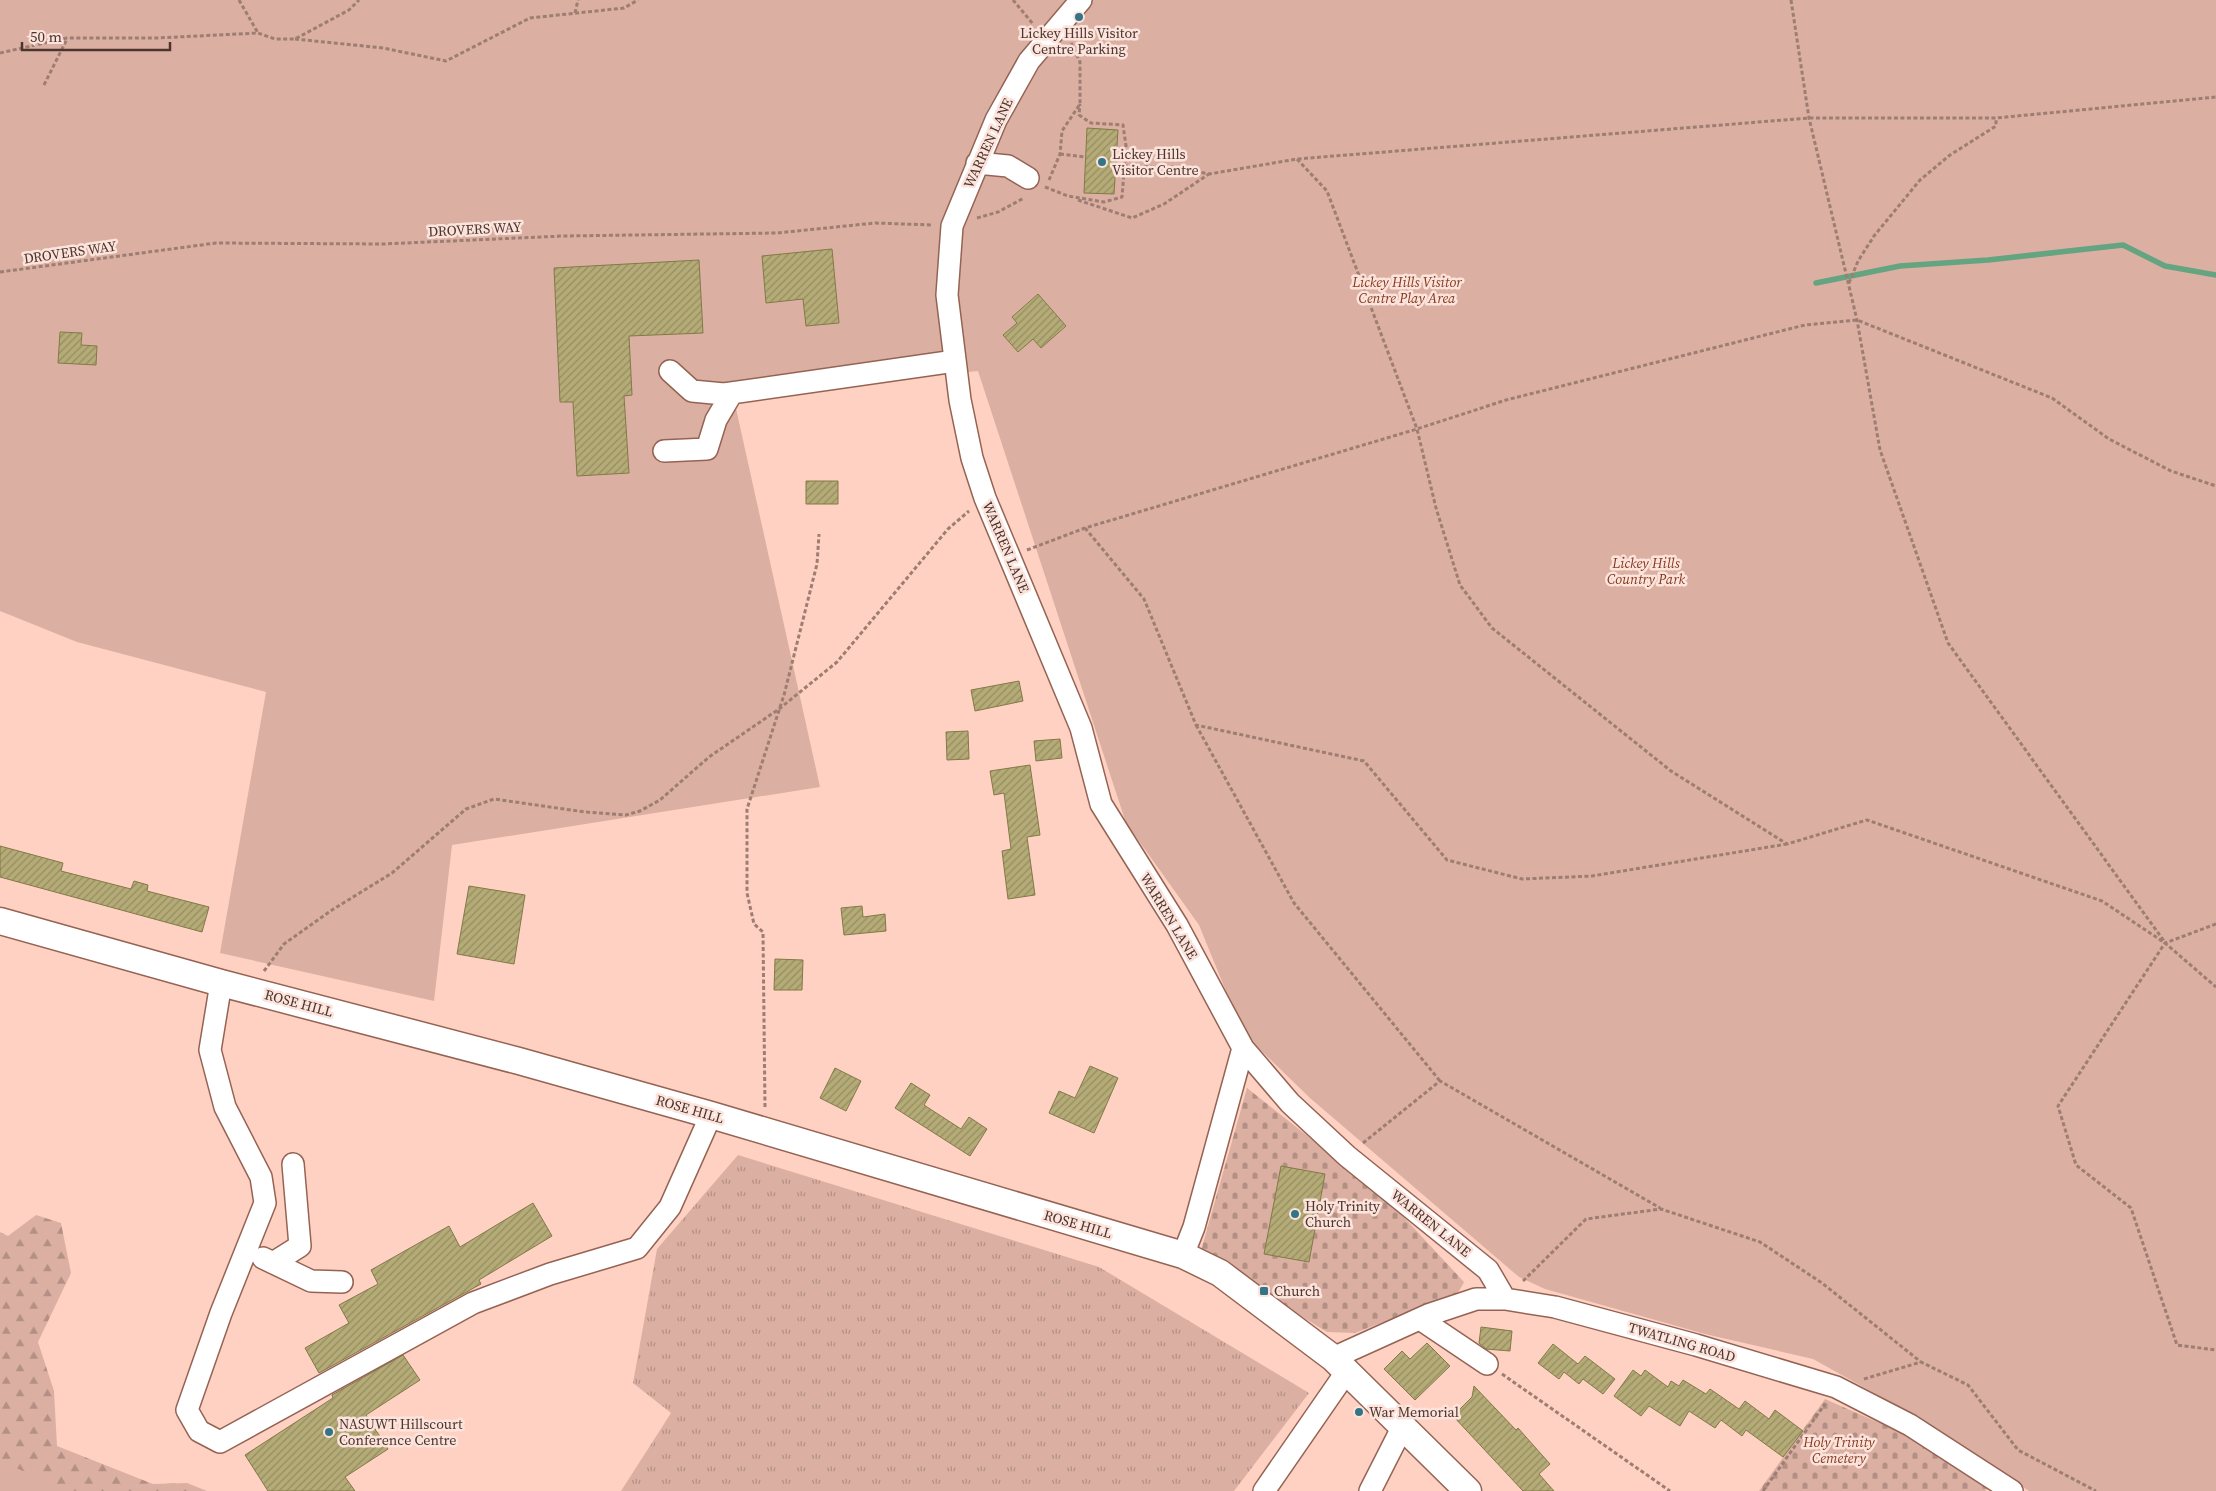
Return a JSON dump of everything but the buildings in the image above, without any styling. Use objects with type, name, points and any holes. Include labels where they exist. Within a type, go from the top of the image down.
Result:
[{"type":"main road","name":"ROSE HILL","points":[[0,921],[222,983],[510,1058],[711,1115],[1183,1255],[1220,1273],[1340,1364],[1402,1428],[1468,1491]]},
{"type":"street","name":"WARREN LANE","points":[[1081,0],[1029,61],[996,120],[952,226],[947,295],[955,361],[960,400],[972,458],[985,498],[1081,728],[1101,804],[1177,925],[1243,1048],[1290,1103],[1346,1156],[1488,1270],[1505,1299]]},
{"type":"street","points":[[977,163],[1008,166],[1036,188]]},
{"type":"street","points":[[670,371],[692,391],[732,393],[955,361]]},
{"type":"street","points":[[664,451],[707,449],[716,420],[732,393]]},
{"type":"street","points":[[222,983],[210,1050],[225,1107],[261,1177],[265,1204],[221,1313],[187,1410],[199,1430],[220,1442],[473,1303],[550,1274],[637,1248],[670,1207],[711,1115]]},
{"type":"street","points":[[1183,1255],[1194,1227],[1243,1048]]},
{"type":"street","points":[[273,1263],[300,1246],[293,1164]]},
{"type":"street","points":[[247,1251],[311,1281],[342,1282]]},
{"type":"street","name":"TWATLING ROAD","points":[[1340,1364],[1420,1319],[1476,1299],[1505,1299],[1555,1307],[1836,1387],[1910,1425],[2012,1491]]},
{"type":"street","points":[[1420,1319],[1487,1364]]},
{"type":"street","points":[[1264,1491],[1340,1364]]},
{"type":"street","points":[[1370,1491],[1402,1428]]},
{"type":"path","points":[[240,0],[258,33]]},
{"type":"path","points":[[295,39],[349,10],[359,0]]},
{"type":"path","points":[[575,13],[578,0]]},
{"type":"path","points":[[0,53],[67,38],[158,38],[258,33],[274,39],[295,39],[383,48],[446,62],[530,18],[624,8],[638,0]]},
{"type":"path","points":[[1013,0],[1027,15],[1051,35],[1067,35],[1080,62],[1080,104],[1079,115],[1092,123],[1123,125],[1126,146],[1122,197],[1104,202],[1036,188],[1060,154],[1062,131],[1080,104]]},
{"type":"path","points":[[1791,0],[1809,118],[1858,320],[1880,450],[1948,643],[2165,943]]},
{"type":"path","points":[[44,85],[67,38]]},
{"type":"path","points":[[1124,166],[1161,167],[1209,174],[1297,159],[1809,118],[1996,118],[2216,97]]},
{"type":"path","points":[[1849,284],[1858,261],[1874,236],[1920,180],[1950,156],[1996,126],[1996,118]]},
{"type":"path","points":[[1060,154],[1086,157]]},
{"type":"path","points":[[1297,159],[1327,191],[1417,429],[1436,508],[1460,585],[1492,628],[1583,698],[1671,771],[1788,844]]},
{"type":"path","points":[[1068,196],[1132,218],[1164,204],[1209,174]]},
{"type":"path","name":"DROVERS WAY","points":[[0,272],[216,243],[383,244],[563,236],[777,233],[875,223],[952,226],[998,212],[1036,188]]},
{"type":"path","points":[[1010,557],[1085,528],[1417,429],[1506,400],[1805,325],[1858,320],[2052,398],[2109,439],[2171,471],[2216,486]]},
{"type":"path","points":[[251,990],[284,944],[332,910],[392,873],[466,810],[494,799],[585,812],[626,815],[640,812],[660,800],[709,757],[779,710],[838,662],[948,530],[985,498]]},
{"type":"path","points":[[1085,528],[1144,599],[1196,725],[1294,903],[1440,1081],[1661,1209],[1760,1242],[1822,1283],[1921,1362],[1968,1385],[2018,1450],[2096,1491]]},
{"type":"path","points":[[759,1130],[765,1107],[763,932],[754,924],[747,893],[747,809],[779,710],[817,564],[819,534]]},
{"type":"path","points":[[1196,725],[1364,761],[1446,860],[1522,879],[1592,876],[1788,844],[1867,820],[2102,901],[2165,943],[2216,987]]},
{"type":"path","points":[[2216,924],[2165,943],[2058,1106],[2076,1165],[2131,1208],[2177,1345],[2216,1350]]},
{"type":"path","points":[[1346,1156],[1440,1081]]},
{"type":"path","points":[[1505,1299],[1586,1219],[1661,1209]]},
{"type":"path","points":[[1764,1491],[1836,1387],[1921,1362]]},
{"type":"path","points":[[1487,1364],[1670,1491]]},
{"type":"green space","name":"Lickey Hills Country Park","points":[[0,0],[2216,0],[2216,1491],[2029,1491],[1919,1418],[1813,1359],[1705,1334],[1545,1289],[1519,1277],[1310,1098],[1243,1033],[1199,925],[1126,823],[978,371],[733,395],[820,787],[452,845],[434,1001],[220,953],[266,692],[77,642],[0,611]]},
{"type":"green space","points":[[1247,1088],[1386,1198],[1464,1282],[1458,1293],[1355,1333],[1327,1332],[1200,1254]]},
{"type":"green space","points":[[738,1155],[1099,1267],[1309,1393],[1234,1491],[621,1491],[671,1413],[633,1383],[657,1249]]},
{"type":"green space","points":[[36,1215],[61,1223],[71,1273],[38,1342],[54,1391],[57,1446],[153,1484],[187,1483],[207,1491],[0,1491],[0,1232],[8,1236]]},
{"type":"green space","name":"Holy Trinity Cemetery","points":[[1825,1399],[1900,1432],[1988,1488],[1985,1491],[1759,1491]]},
{"type":"green space","points":[[0,1461],[69,1491],[0,1491]]},
{"type":"waterway","points":[[1816,283],[1900,266],[1988,260],[2123,245],[2165,266],[2216,275]]},
{"type":"place","name":"Lickey Hills Visitor Centre Parking","points":[[1079,17]]},
{"type":"place","name":"Lickey Hills Visitor Centre","points":[[1102,162]]},
{"type":"place","name":"Holy Trinity Church","points":[[1295,1214]]},
{"type":"place","name":"Church","points":[[1264,1291]]},
{"type":"place","name":"War Memorial","points":[[1359,1412]]},
{"type":"place","name":"NASUWT Hillscourt Conference Centre","points":[[329,1432]]},
{"type":"park label","name":"Lickey Hills Visitor Centre Play Area","points":[[1407,290]]}]
